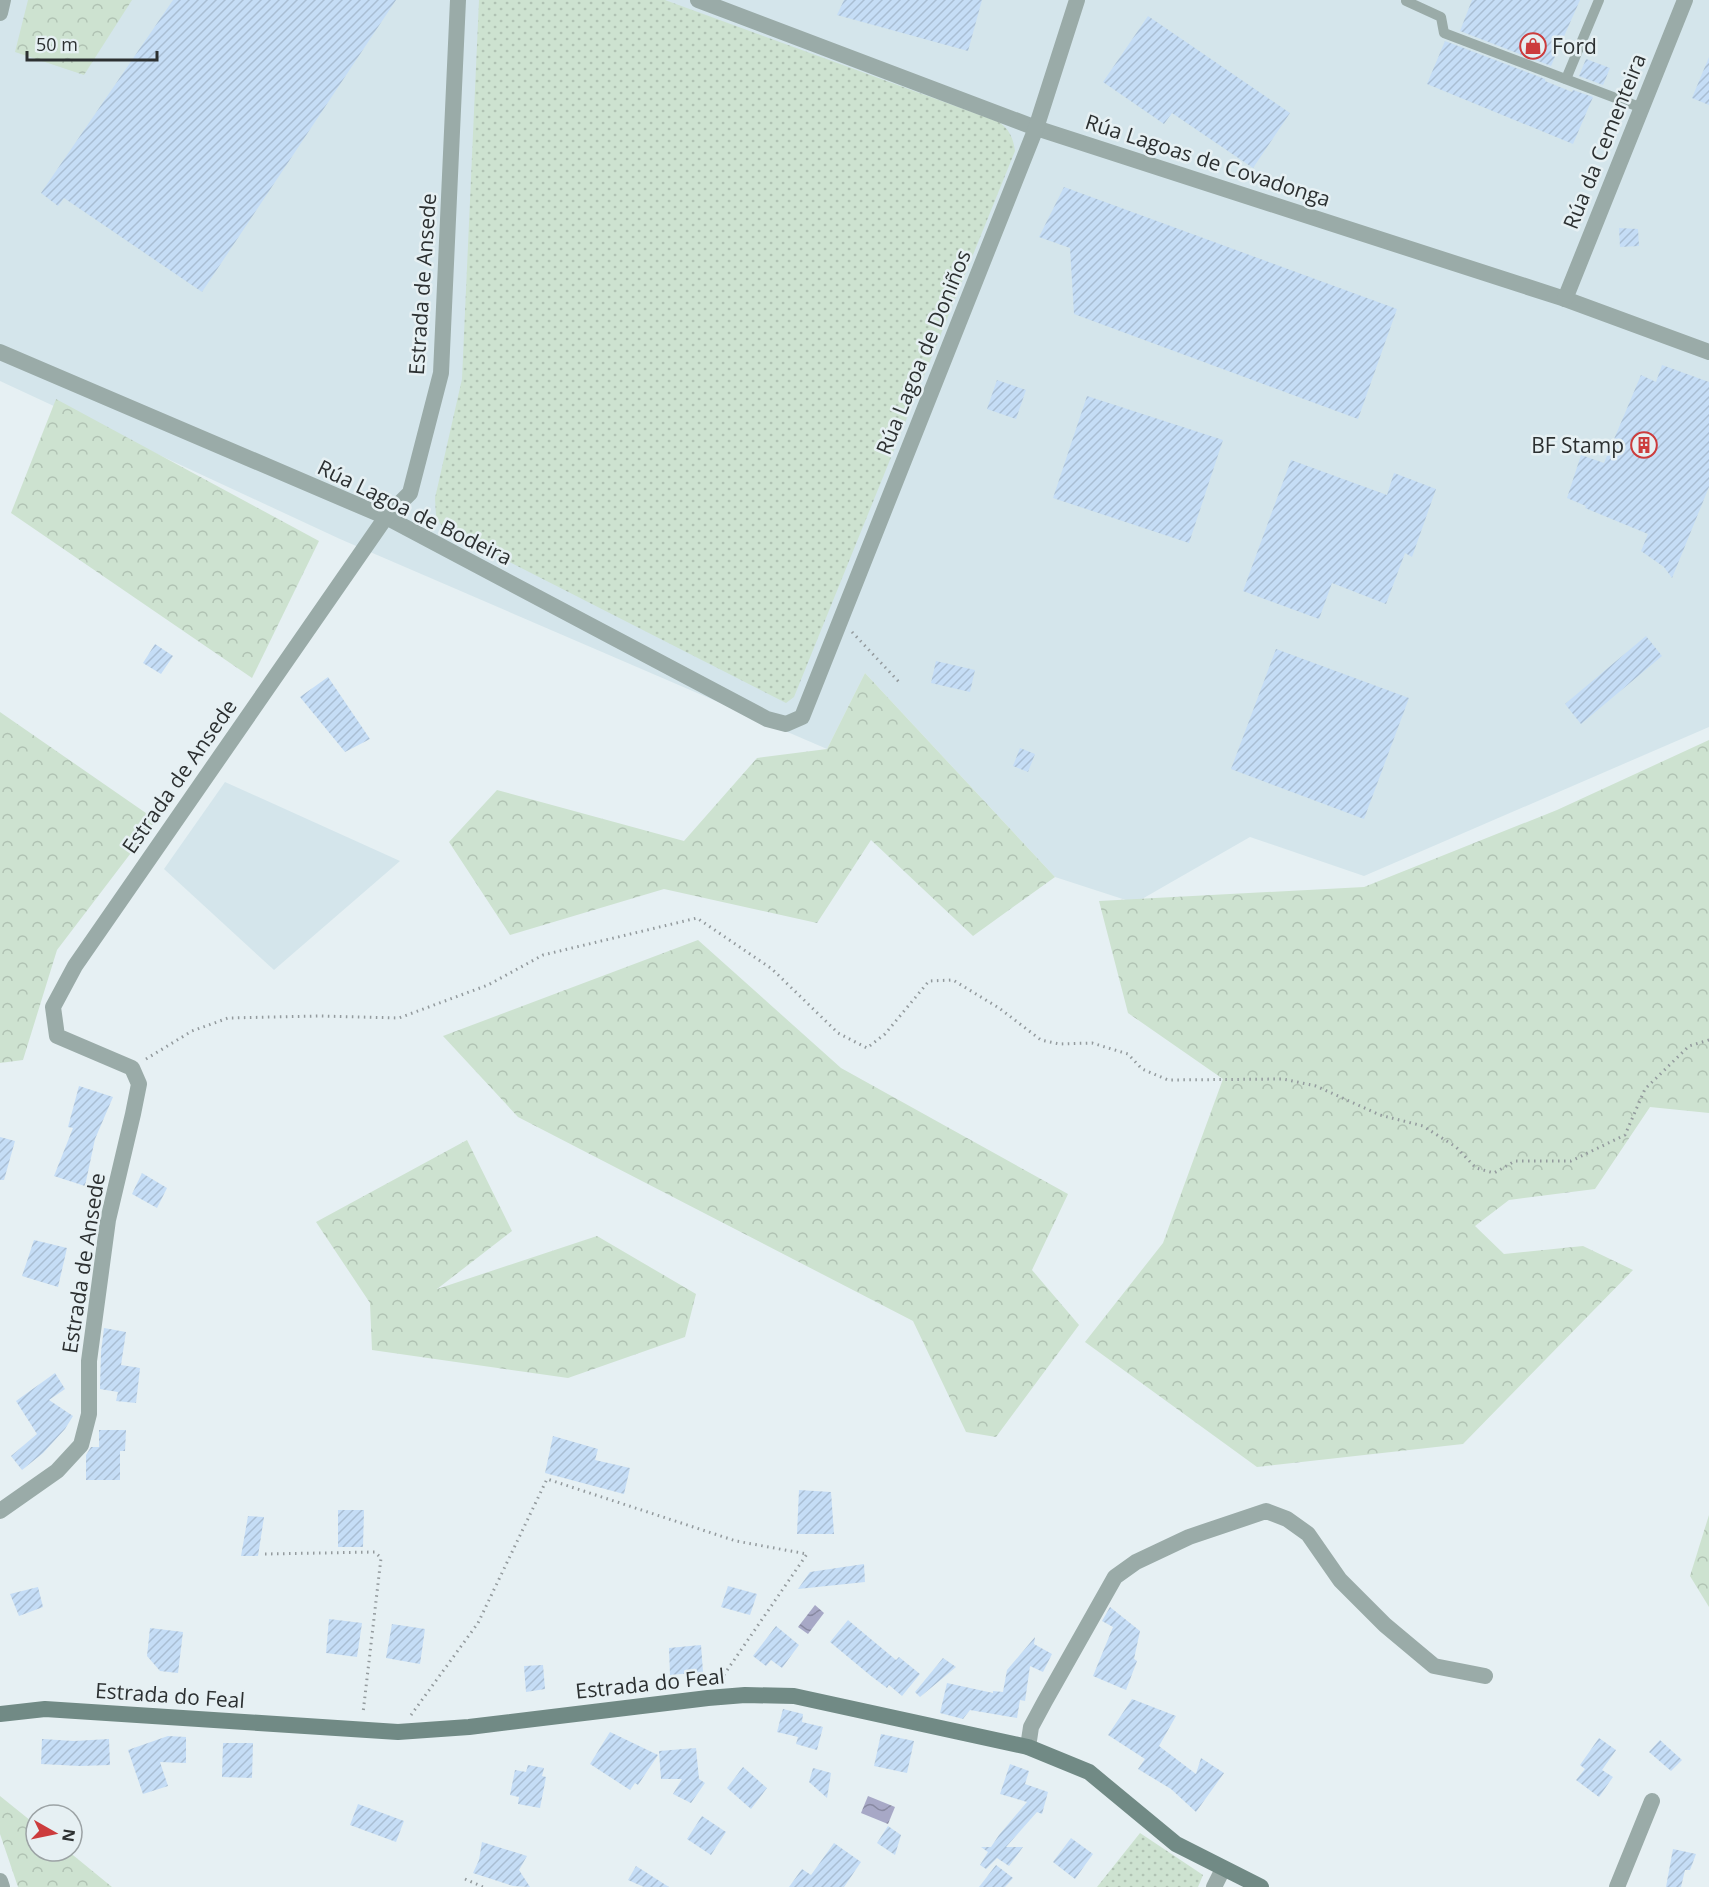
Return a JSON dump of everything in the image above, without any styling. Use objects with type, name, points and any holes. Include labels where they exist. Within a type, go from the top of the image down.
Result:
[{"type":"main road","name":"Estrada do Feal","points":[[0,1714],[45,1709],[398,1732],[708,1698],[746,1695],[794,1696],[1028,1747],[1089,1772],[1176,1844],[1261,1887]]},
{"type":"street","points":[[0,13],[3,0]]},
{"type":"street","name":"Estrada de Ansede","points":[[0,1511],[57,1471],[81,1445],[89,1414],[88,1361],[108,1220],[139,1084],[132,1068],[57,1036],[53,1007],[75,966],[386,517],[410,493],[441,374],[458,0]]},
{"type":"street","name":"Rúa Lagoas de Covadonga","points":[[698,0],[1036,128],[1565,299],[1709,352]]},
{"type":"street","name":"Rúa Lagoa de Doniños","points":[[802,717],[1036,128],[1077,0]]},
{"type":"street","name":"Rúa da Cementeira","points":[[1565,299],[1685,0]]},
{"type":"street","name":"Rúa Lagoa de Bodeira","points":[[0,352],[386,517],[767,719],[786,724],[802,717]]},
{"type":"street","points":[[1028,1747],[1031,1727],[1115,1577],[1136,1562],[1189,1538],[1266,1511],[1287,1519],[1308,1534],[1340,1580],[1385,1625],[1434,1666],[1485,1676]]},
{"type":"street","points":[[1617,1887],[1652,1801]]},
{"type":"street","points":[[1214,1887],[1224,1869]]},
{"type":"street","points":[[0,1881],[2,1887]]},
{"type":"lane","points":[[1566,79],[1599,0]]},
{"type":"lane","points":[[1406,2],[1441,17],[1444,33],[1642,108]]},
{"type":"path","points":[[840,620],[899,682]]},
{"type":"path","points":[[132,1068],[192,1031],[228,1018],[319,1016],[399,1018],[489,985],[543,955],[697,918],[772,969],[838,1033],[867,1048],[885,1034],[929,981],[952,980],[999,1008],[1041,1041],[1059,1044],[1092,1043],[1128,1054],[1142,1069],[1168,1080],[1283,1079],[1316,1086],[1380,1115],[1423,1126],[1456,1147],[1476,1168],[1494,1173],[1515,1161],[1571,1161],[1625,1135],[1645,1089],[1689,1046],[1709,1040]]},
{"type":"path","points":[[398,1732],[478,1623],[547,1479],[736,1541],[807,1554],[708,1698]]},
{"type":"path","points":[[266,1554],[375,1552],[381,1558],[361,1729]]},
{"type":"path","points":[[465,1879],[483,1887]]},
{"type":"shaded area","points":[[0,0],[1709,0],[1709,727],[1364,876],[1250,837],[1135,903],[1055,877],[865,673],[827,749],[340,539],[0,381]]},
{"type":"shaded area","points":[[225,782],[400,861],[274,970],[164,869]]},
{"type":"green space","points":[[28,0],[132,0],[84,75],[15,52]]},
{"type":"green space","points":[[479,0],[665,0],[999,122],[1012,138],[1015,151],[794,697],[786,703],[443,528],[436,516],[435,498],[462,379]]},
{"type":"green space","points":[[56,399],[319,541],[252,678],[11,513]]},
{"type":"green space","points":[[865,673],[1055,877],[973,936],[871,840],[817,923],[664,889],[510,935],[449,842],[497,790],[684,841],[757,758],[827,749]]},
{"type":"green space","points":[[0,712],[156,820],[57,950],[23,1060],[0,1063]]},
{"type":"green space","points":[[1709,740],[1709,1113],[1650,1107],[1595,1189],[1509,1200],[1475,1226],[1504,1254],[1583,1246],[1633,1270],[1463,1444],[1257,1467],[1085,1342],[1163,1243],[1223,1079],[1128,1013],[1099,901],[1364,887],[1557,810]]},
{"type":"green space","points":[[698,940],[841,1068],[1068,1194],[1032,1270],[1079,1325],[996,1437],[966,1432],[913,1321],[518,1117],[443,1036]]},
{"type":"green space","points":[[467,1140],[512,1231],[437,1289],[597,1236],[696,1294],[685,1337],[568,1378],[372,1350],[370,1303],[316,1222]]},
{"type":"green space","points":[[1709,1515],[1709,1607],[1690,1576]]},
{"type":"green space","points":[[0,1796],[24,1815],[24,1863],[83,1863],[112,1887],[18,1887],[0,1834]]},
{"type":"green space","points":[[1140,1833],[1203,1875],[1198,1887],[1097,1887]]},
{"type":"water","points":[[815,1605],[824,1613],[808,1634],[798,1627]]},
{"type":"water","points":[[868,1796],[895,1807],[888,1824],[861,1813]]},
{"type":"building","points":[[173,0],[396,0],[202,292],[64,198],[58,206],[41,193]]},
{"type":"building","points":[[844,0],[982,0],[968,51],[837,15]]},
{"type":"building","name":"Ford","points":[[1472,0],[1580,0],[1551,66],[1460,31]]},
{"type":"building","points":[[1148,16],[1290,113],[1253,168],[1172,113],[1164,124],[1103,82]]},
{"type":"building","points":[[1445,41],[1545,79],[1545,81],[1572,92],[1573,90],[1593,97],[1573,144],[1427,84]]},
{"type":"building","points":[[1709,57],[1709,105],[1692,98]]},
{"type":"building","points":[[1586,59],[1610,68],[1603,85],[1579,76]]},
{"type":"building","points":[[1064,187],[1397,309],[1358,419],[1074,314],[1070,248],[1039,237]]},
{"type":"building","points":[[1619,228],[1638,229],[1639,246],[1620,247]]},
{"type":"building","points":[[1662,365],[1709,382],[1709,487],[1672,578],[1664,567],[1641,551],[1648,534],[1585,508],[1586,506],[1567,498],[1581,455],[1604,463],[1641,375],[1656,382]]},
{"type":"building","points":[[997,380],[1026,390],[1016,419],[987,409]]},
{"type":"building","points":[[1087,396],[1223,440],[1189,543],[1053,498]]},
{"type":"building","points":[[1291,460],[1387,495],[1394,473],[1436,489],[1412,557],[1405,553],[1386,604],[1332,583],[1319,619],[1243,591]]},
{"type":"building","points":[[1646,636],[1662,656],[1581,724],[1565,704]]},
{"type":"building","points":[[155,644],[173,656],[161,674],[143,663]]},
{"type":"building","points":[[1276,649],[1409,698],[1364,819],[1231,769]]},
{"type":"building","points":[[936,661],[975,670],[970,692],[931,683]]},
{"type":"building","points":[[328,677],[370,739],[345,752],[300,697]]},
{"type":"building","points":[[1020,748],[1035,754],[1028,772],[1013,766]]},
{"type":"building","points":[[79,1086],[113,1097],[95,1139],[85,1186],[54,1176],[73,1128],[68,1127]]},
{"type":"building","points":[[0,1137],[15,1141],[4,1180],[0,1180]]},
{"type":"building","points":[[142,1173],[167,1188],[157,1208],[132,1194]]},
{"type":"building","points":[[34,1240],[67,1248],[58,1287],[22,1276]]},
{"type":"building","points":[[104,1328],[126,1332],[121,1365],[140,1368],[136,1403],[116,1401],[118,1392],[100,1389]]},
{"type":"building","points":[[55,1373],[65,1389],[49,1400],[73,1416],[65,1429],[43,1453],[22,1470],[11,1456],[37,1434],[16,1401]]},
{"type":"building","points":[[99,1430],[126,1430],[125,1451],[120,1451],[120,1480],[86,1480],[86,1455],[91,1447],[99,1447]]},
{"type":"building","points":[[553,1436],[598,1449],[595,1460],[630,1468],[624,1494],[545,1473]]},
{"type":"building","points":[[799,1490],[831,1492],[834,1534],[797,1534]]},
{"type":"building","points":[[338,1510],[364,1510],[363,1547],[338,1547]]},
{"type":"building","points":[[248,1516],[264,1517],[258,1556],[241,1556]]},
{"type":"building","points":[[864,1564],[865,1582],[798,1589],[810,1572]]},
{"type":"building","points":[[728,1586],[757,1594],[750,1615],[721,1607]]},
{"type":"building","points":[[38,1587],[43,1607],[19,1616],[10,1594]]},
{"type":"building","points":[[1110,1607],[1140,1631],[1134,1659],[1137,1661],[1126,1690],[1093,1676],[1113,1627],[1102,1621]]},
{"type":"building","points":[[329,1619],[362,1623],[357,1657],[326,1653]]},
{"type":"building","points":[[848,1620],[896,1660],[899,1657],[920,1674],[902,1696],[889,1685],[887,1688],[871,1676],[830,1642]]},
{"type":"building","points":[[392,1624],[425,1629],[420,1664],[386,1658]]},
{"type":"building","points":[[776,1626],[799,1645],[782,1668],[771,1660],[766,1666],[753,1656]]},
{"type":"building","points":[[150,1628],[183,1632],[178,1673],[160,1671],[147,1656]]},
{"type":"building","points":[[1035,1637],[1034,1644],[1052,1654],[1043,1672],[1030,1666],[1025,1701],[1020,1700],[1017,1718],[970,1710],[963,1719],[940,1713],[947,1683],[993,1693],[993,1691],[1003,1692],[1007,1670]]},
{"type":"building","points":[[701,1645],[703,1672],[670,1675],[669,1648]]},
{"type":"building","points":[[943,1658],[956,1667],[920,1697],[915,1692]]},
{"type":"building","points":[[543,1665],[545,1689],[526,1692],[524,1666]]},
{"type":"building","points":[[1132,1699],[1176,1716],[1159,1746],[1196,1774],[1201,1758],[1224,1773],[1196,1812],[1171,1789],[1138,1769],[1145,1759],[1108,1735]]},
{"type":"building","points":[[783,1709],[803,1714],[802,1722],[823,1727],[817,1750],[796,1744],[798,1737],[777,1732]]},
{"type":"building","points":[[610,1732],[658,1755],[638,1785],[635,1783],[630,1790],[590,1764]]},
{"type":"building","points":[[881,1734],[914,1741],[907,1773],[874,1766]]},
{"type":"building","points":[[168,1736],[186,1737],[186,1763],[160,1762],[168,1786],[143,1794],[128,1750]]},
{"type":"building","points":[[1599,1738],[1616,1750],[1602,1770],[1613,1777],[1599,1797],[1576,1780],[1585,1769],[1580,1765]]},
{"type":"building","points":[[42,1739],[74,1741],[109,1739],[110,1765],[41,1764]]},
{"type":"building","points":[[1660,1740],[1682,1760],[1671,1771],[1649,1752]]},
{"type":"building","points":[[223,1743],[253,1743],[252,1778],[222,1777]]},
{"type":"building","points":[[696,1748],[699,1779],[705,1783],[691,1803],[673,1794],[682,1779],[661,1779],[659,1751]]},
{"type":"building","points":[[1010,1764],[1029,1771],[1025,1784],[1048,1792],[1042,1814],[1037,1812],[1006,1847],[1023,1847],[1009,1866],[997,1858],[986,1869],[980,1865],[988,1852],[981,1847],[991,1847],[1027,1802],[1000,1794]]},
{"type":"building","points":[[528,1765],[544,1768],[542,1776],[546,1777],[540,1808],[518,1804],[519,1797],[510,1795],[515,1770],[526,1772]]},
{"type":"building","points":[[743,1767],[767,1788],[751,1809],[727,1788]]},
{"type":"building","points":[[813,1768],[831,1773],[827,1798],[809,1782]]},
{"type":"building","points":[[358,1804],[404,1821],[396,1842],[350,1825]]},
{"type":"building","points":[[702,1816],[726,1832],[711,1855],[687,1839]]},
{"type":"building","points":[[888,1826],[901,1835],[895,1855],[877,1843]]},
{"type":"building","points":[[1071,1838],[1093,1854],[1075,1879],[1053,1862]]},
{"type":"building","points":[[482,1842],[527,1856],[519,1870],[530,1887],[513,1886],[473,1873],[479,1860]]},
{"type":"building","points":[[834,1843],[861,1862],[844,1887],[789,1887],[802,1869],[811,1875]]},
{"type":"building","points":[[1673,1849],[1696,1854],[1690,1870],[1685,1870],[1681,1887],[1666,1887]]},
{"type":"building","points":[[996,1865],[1013,1878],[1005,1887],[979,1887]]},
{"type":"building","points":[[636,1866],[669,1887],[644,1887],[628,1880]]},
{"type":"place","name":"Ford","points":[[1533,46]]},
{"type":"place","name":"BF Stamp","points":[[1644,445]]}]
